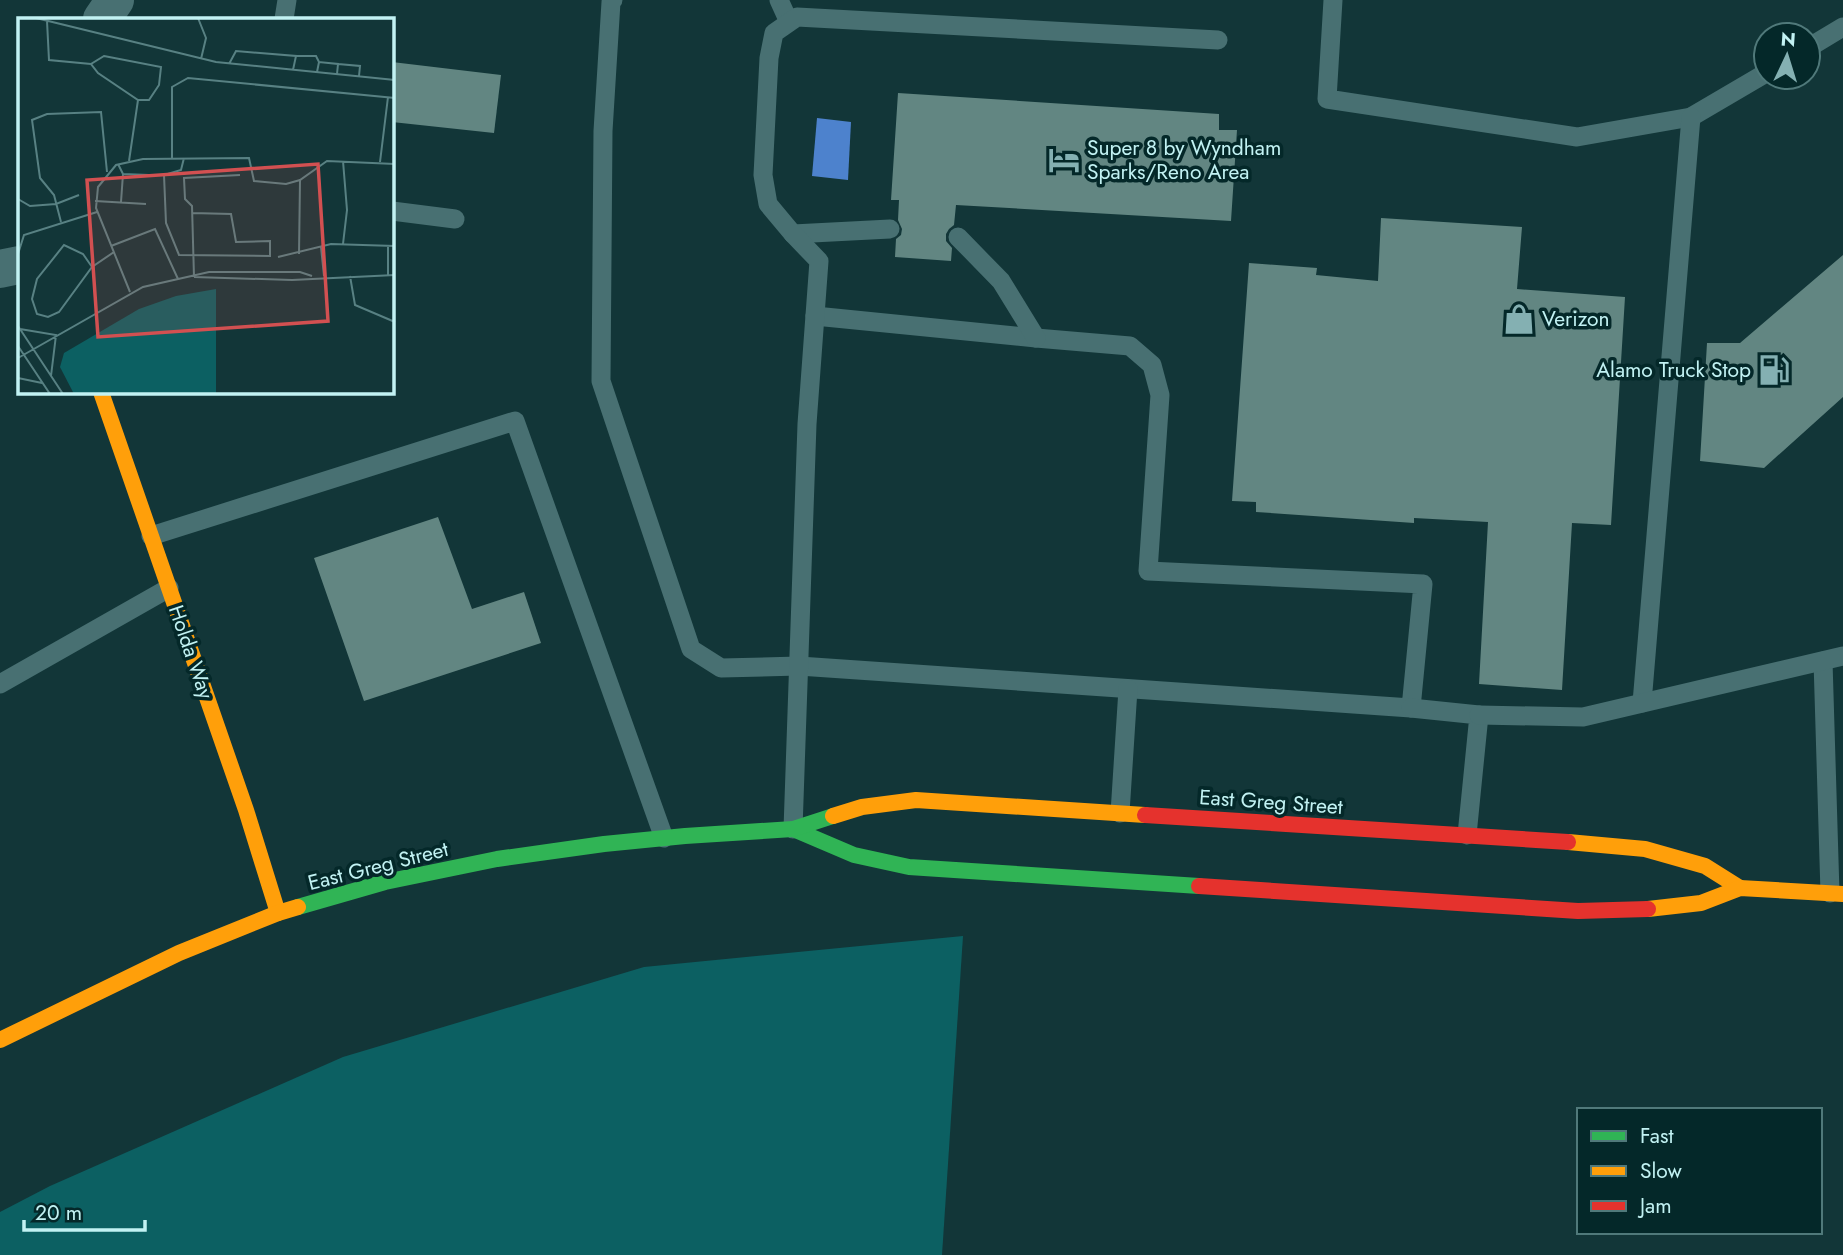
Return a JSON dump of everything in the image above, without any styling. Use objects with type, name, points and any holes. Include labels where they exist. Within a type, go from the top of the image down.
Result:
[{"type":"main road","name":"Holda Way","points":[[102,394],[246,810],[278,913]]},
{"type":"main road","name":"East Greg Street","points":[[0,1040],[179,953],[278,913],[385,882],[497,859],[604,844],[793,829],[862,807],[916,800],[1645,849],[1705,866],[1741,888]]},
{"type":"main road","name":"East Greg Street","points":[[793,829],[854,855],[909,867],[1578,911],[1635,911],[1700,903],[1741,888],[1837,893]]},
{"type":"street","points":[[103,18],[115,0]]},
{"type":"street","points":[[0,269],[18,265]]},
{"type":"lane","points":[[284,18],[287,0]]},
{"type":"lane","points":[[613,0],[603,131],[601,381],[691,649],[721,668],[799,666],[1479,715],[1583,717],[1843,656]]},
{"type":"lane","points":[[779,0],[789,22]]},
{"type":"lane","points":[[1333,0],[1327,99],[1577,137],[1691,117],[1752,81]]},
{"type":"lane","points":[[793,829],[807,424],[819,261],[768,204],[763,175],[769,58],[774,33],[797,17],[1218,40]]},
{"type":"lane","points":[[1822,40],[1843,27]]},
{"type":"lane","points":[[1642,703],[1691,117]]},
{"type":"lane","points":[[394,211],[455,219]]},
{"type":"lane","points":[[793,234],[890,229]]},
{"type":"lane","points":[[958,237],[1001,281],[1036,338]]},
{"type":"lane","points":[[816,316],[1130,346],[1152,365],[1160,395],[1148,571],[1423,584],[1411,708]]},
{"type":"lane","points":[[151,536],[515,421],[664,838]]},
{"type":"lane","points":[[0,684],[169,588]]},
{"type":"lane","points":[[1823,661],[1837,893]]},
{"type":"lane","points":[[1120,813],[1128,689]]},
{"type":"lane","points":[[1466,835],[1479,715]]},
{"type":"shaded area","points":[[963,936],[942,1255],[0,1255],[0,1212],[50,1186],[343,1057],[644,967]]},
{"type":"water","points":[[817,118],[851,122],[848,180],[812,176]]},
{"type":"building","points":[[394,62],[501,75],[494,133],[394,122]]},
{"type":"building","name":"Super 8 by Wyndham Sparks/Reno Area","points":[[898,93],[1219,114],[1219,130],[1237,130],[1231,221],[956,205],[954,225],[946,234],[946,241],[952,248],[951,261],[895,257],[896,239],[901,235],[902,229],[898,220],[899,200],[891,200]]},
{"type":"building","points":[[1381,218],[1522,227],[1517,289],[1625,297],[1611,525],[1572,523],[1562,690],[1479,684],[1488,522],[1414,518],[1414,523],[1256,512],[1256,502],[1232,501],[1249,263],[1317,268],[1316,275],[1378,281]]},
{"type":"building","name":"Alamo Truck Stop","points":[[1843,255],[1843,397],[1764,468],[1700,461],[1707,343],[1740,343]]},
{"type":"building","points":[[438,517],[472,609],[524,592],[541,643],[364,701],[314,558]]},
{"type":"traffic: fast","points":[[298,907],[385,882],[497,859],[604,844],[793,829],[833,816]]},
{"type":"traffic: fast","points":[[793,829],[854,855],[909,867],[1199,886]]},
{"type":"traffic: slow","points":[[102,394],[246,810],[278,913]]},
{"type":"traffic: slow","points":[[833,816],[862,807],[916,800],[1145,815]]},
{"type":"traffic: slow","points":[[1568,842],[1645,849],[1705,866],[1740,888]]},
{"type":"traffic: slow","points":[[1648,909],[1701,903],[1740,888],[1843,894]]},
{"type":"traffic: slow","points":[[0,1040],[179,953],[298,907]]},
{"type":"traffic: jam","points":[[1145,815],[1568,842]]},
{"type":"traffic: jam","points":[[1199,886],[1578,911],[1648,909]]},
{"type":"place","name":"Super 8 by Wyndham Sparks/Reno Area","points":[[1064,160]]},
{"type":"place","name":"Verizon","points":[[1519,319]]},
{"type":"place","name":"Alamo Truck Stop","points":[[1774,370]]}]
